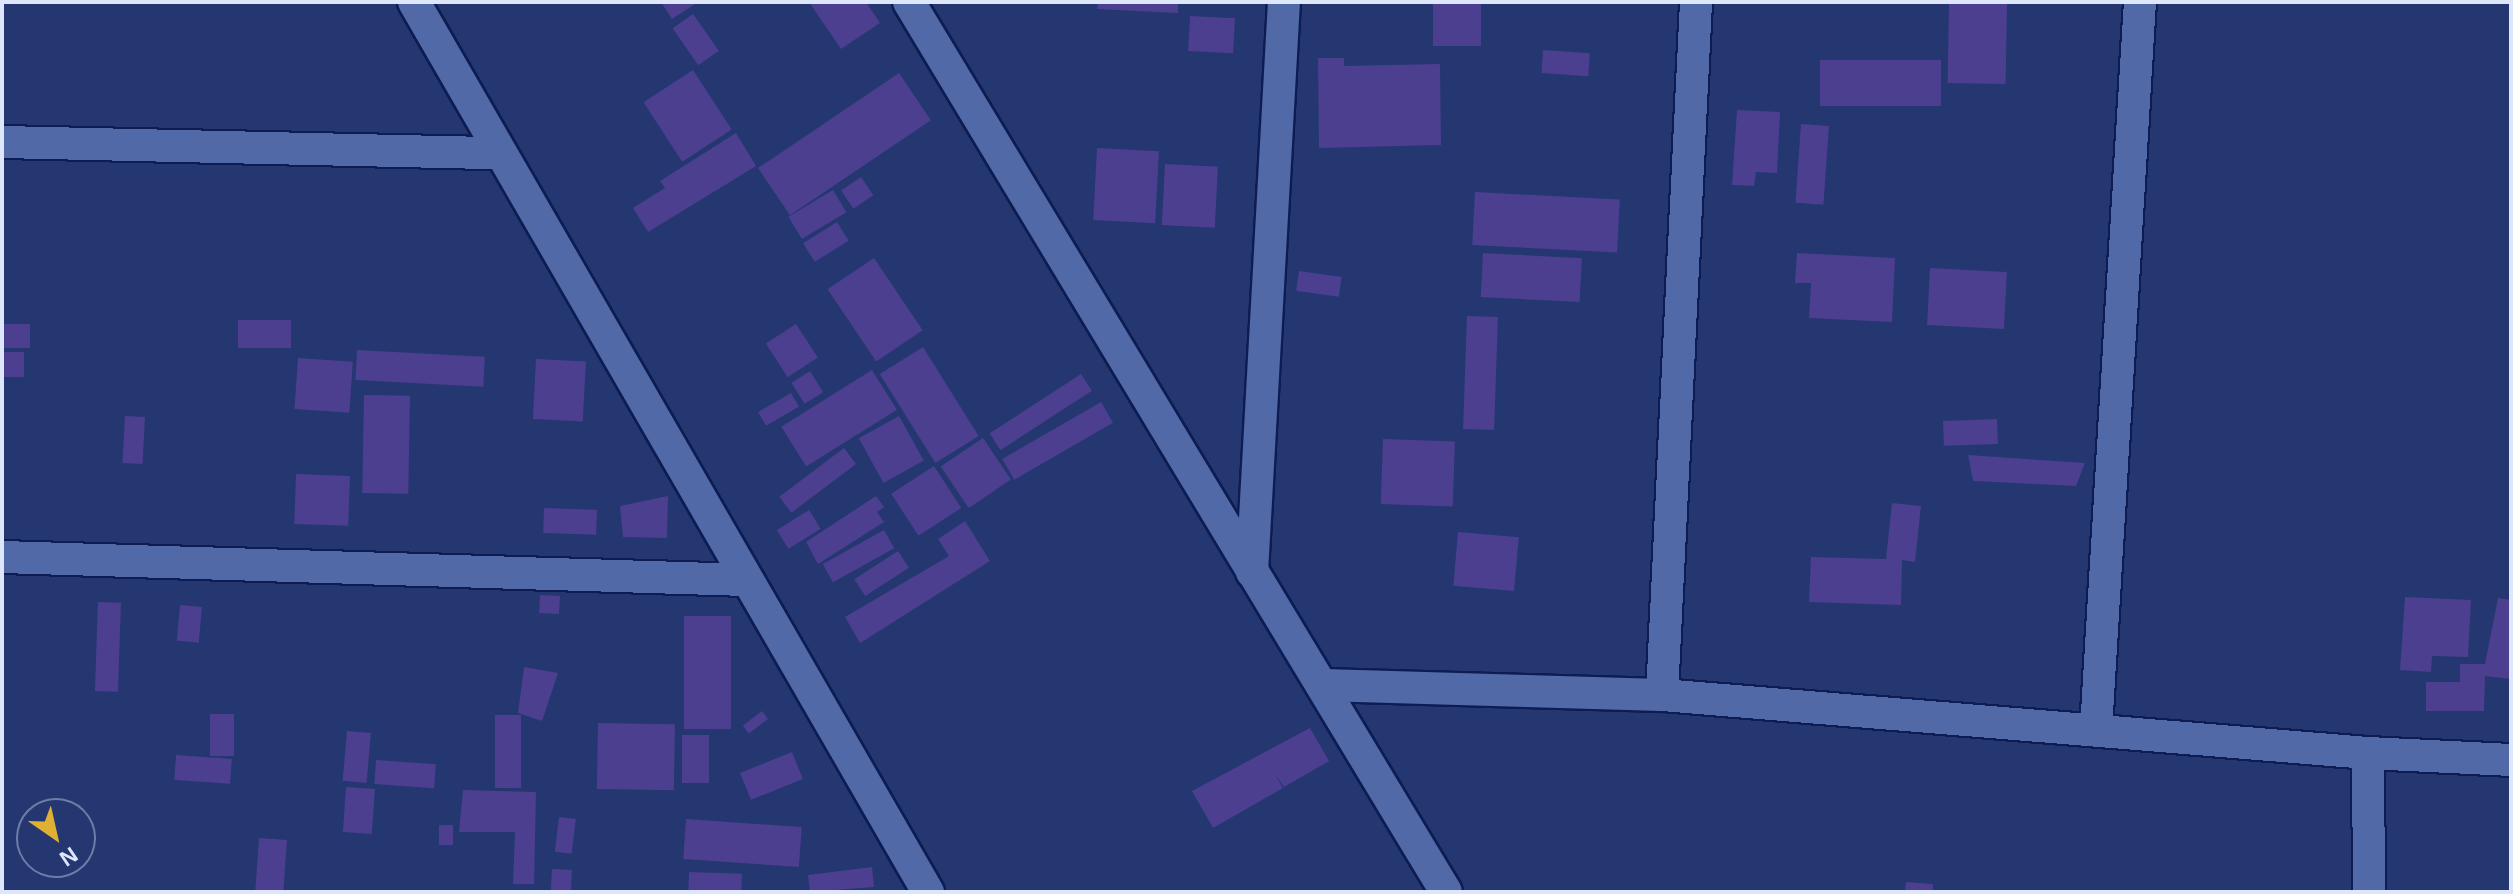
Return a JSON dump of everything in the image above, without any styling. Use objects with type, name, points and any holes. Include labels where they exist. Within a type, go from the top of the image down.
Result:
[{"type":"street","points":[[414,2],[928,892]]},
{"type":"street","points":[[909,2],[1446,892]]},
{"type":"street","points":[[1252,572],[1284,2]]},
{"type":"street","points":[[1662,695],[1696,2]]},
{"type":"street","points":[[2096,729],[2140,2]]},
{"type":"street","points":[[2,142],[499,153]]},
{"type":"street","points":[[2,557],[746,580]]},
{"type":"street","points":[[1323,685],[1662,695],[2368,753],[2511,760]]},
{"type":"street","points":[[2368,753],[2369,892]]},
{"type":"building","points":[[661,2],[698,2],[672,19]]},
{"type":"building","points":[[809,2],[866,2],[880,23],[841,49]]},
{"type":"building","points":[[1098,2],[1178,2],[1178,13],[1097,9]]},
{"type":"building","points":[[1433,2],[1481,2],[1481,46],[1433,46]]},
{"type":"building","points":[[1949,3],[2007,4],[2006,84],[1948,83]]},
{"type":"building","points":[[693,14],[719,51],[698,65],[673,28]]},
{"type":"building","points":[[1190,16],[1235,18],[1233,53],[1188,51]]},
{"type":"building","points":[[1543,50],[1590,53],[1588,76],[1541,73]]},
{"type":"building","points":[[1318,58],[1344,58],[1344,66],[1440,64],[1441,145],[1319,148]]},
{"type":"building","points":[[1820,60],[1941,60],[1941,106],[1820,106]]},
{"type":"building","points":[[693,70],[732,130],[682,162],[644,102]]},
{"type":"building","points":[[899,73],[931,120],[790,215],[758,168]]},
{"type":"building","points":[[1737,110],[1780,112],[1777,173],[1756,172],[1754,186],[1732,185]]},
{"type":"building","points":[[1801,124],[1829,126],[1823,205],[1795,203]]},
{"type":"building","points":[[736,133],[756,166],[648,232],[633,208],[665,188],[660,181]]},
{"type":"building","points":[[1097,148],[1159,151],[1155,223],[1093,220]]},
{"type":"building","points":[[1165,164],[1218,167],[1215,228],[1162,225]]},
{"type":"building","points":[[861,177],[873,195],[853,209],[841,190]]},
{"type":"building","points":[[833,190],[846,212],[802,239],[788,217]]},
{"type":"building","points":[[1475,192],[1620,200],[1617,253],[1472,245]]},
{"type":"building","points":[[837,222],[849,241],[815,262],[803,243]]},
{"type":"building","points":[[1483,253],[1582,258],[1580,302],[1481,297]]},
{"type":"building","points":[[1797,253],[1895,258],[1892,322],[1809,318],[1811,283],[1795,283]]},
{"type":"building","points":[[874,258],[923,330],[876,361],[828,289]]},
{"type":"building","points":[[1930,268],[2007,272],[2004,329],[1927,325]]},
{"type":"building","points":[[1299,271],[1342,277],[1339,297],[1296,291]]},
{"type":"building","points":[[1467,316],[1498,317],[1494,430],[1463,429]]},
{"type":"building","points":[[238,320],[291,320],[291,348],[238,348]]},
{"type":"building","points":[[2,324],[30,324],[30,348],[2,348]]},
{"type":"building","points":[[796,324],[818,358],[788,377],[766,344]]},
{"type":"building","points":[[923,347],[979,436],[935,463],[880,374]]},
{"type":"building","points":[[357,350],[485,357],[483,387],[355,380]]},
{"type":"building","points":[[2,352],[24,352],[24,377],[2,377]]},
{"type":"building","points":[[298,358],[353,362],[349,413],[294,409]]},
{"type":"building","points":[[536,359],[586,362],[583,422],[533,419]]},
{"type":"building","points":[[872,370],[897,410],[806,467],[781,427]]},
{"type":"building","points":[[810,371],[823,392],[805,404],[791,383]]},
{"type":"building","points":[[1081,374],[1092,391],[1000,450],[990,433]]},
{"type":"building","points":[[791,393],[799,407],[766,426],[758,412]]},
{"type":"building","points":[[364,395],[410,396],[408,494],[362,493]]},
{"type":"building","points":[[1101,402],[1113,423],[1014,480],[1002,459]]},
{"type":"building","points":[[125,416],[145,417],[143,464],[123,463]]},
{"type":"building","points":[[899,416],[924,461],[883,483],[859,438]]},
{"type":"building","points":[[1997,419],[1998,444],[1944,446],[1943,421]]},
{"type":"building","points":[[983,438],[1011,479],[969,508],[941,467]]},
{"type":"building","points":[[1383,439],[1455,442],[1453,506],[1381,504]]},
{"type":"building","points":[[844,448],[856,464],[791,513],[779,497]]},
{"type":"building","points":[[1968,455],[2085,463],[2076,486],[1973,481]]},
{"type":"building","points":[[934,466],[961,508],[918,536],[891,494]]},
{"type":"building","points":[[296,474],[350,476],[348,526],[294,524]]},
{"type":"building","points":[[668,496],[667,538],[623,537],[620,506]]},
{"type":"building","points":[[876,496],[884,507],[877,512],[884,522],[818,564],[806,542]]},
{"type":"building","points":[[1892,503],[1921,506],[1915,562],[1902,560],[1901,605],[1809,602],[1811,557],[1886,559]]},
{"type":"building","points":[[544,508],[597,510],[596,535],[543,533]]},
{"type":"building","points":[[809,510],[821,529],[788,549],[777,530]]},
{"type":"building","points":[[965,521],[990,561],[860,643],[845,617],[949,556],[938,539]]},
{"type":"building","points":[[884,530],[894,548],[833,582],[823,564]]},
{"type":"building","points":[[1458,532],[1519,537],[1514,591],[1453,586]]},
{"type":"building","points":[[898,551],[909,568],[865,596],[854,579]]},
{"type":"building","points":[[540,595],[560,596],[559,614],[539,613]]},
{"type":"building","points":[[2405,597],[2471,600],[2468,657],[2432,656],[2431,672],[2400,670]]},
{"type":"building","points":[[2498,598],[2511,600],[2511,679],[2485,676],[2484,711],[2426,711],[2426,682],[2460,682],[2460,664],[2485,664]]},
{"type":"building","points":[[98,602],[121,603],[118,692],[95,691]]},
{"type":"building","points":[[180,605],[202,607],[199,643],[177,641]]},
{"type":"building","points":[[684,616],[731,616],[731,729],[684,729]]},
{"type":"building","points":[[524,667],[558,673],[542,721],[518,713]]},
{"type":"building","points":[[762,711],[768,719],[749,733],[743,725]]},
{"type":"building","points":[[210,714],[234,714],[234,756],[210,756]]},
{"type":"building","points":[[495,715],[521,715],[521,788],[495,788]]},
{"type":"building","points":[[598,723],[675,724],[674,790],[597,789]]},
{"type":"building","points":[[1310,728],[1329,761],[1284,787],[1274,773],[1283,788],[1213,828],[1192,791]]},
{"type":"building","points":[[347,731],[371,733],[367,783],[343,781]]},
{"type":"building","points":[[682,735],[709,735],[709,783],[682,783]]},
{"type":"building","points":[[792,752],[803,779],[751,800],[740,773]]},
{"type":"building","points":[[176,755],[232,759],[230,784],[174,780]]},
{"type":"building","points":[[376,760],[436,764],[434,788],[374,784]]},
{"type":"building","points":[[346,787],[375,789],[372,834],[343,832]]},
{"type":"building","points":[[463,790],[536,792],[534,884],[513,884],[515,832],[459,832]]},
{"type":"building","points":[[559,817],[576,819],[572,854],[555,852]]},
{"type":"building","points":[[686,819],[802,827],[799,867],[683,859]]},
{"type":"building","points":[[439,825],[453,825],[453,845],[439,845]]},
{"type":"building","points":[[259,838],[287,840],[283,892],[255,892]]},
{"type":"building","points":[[872,867],[874,887],[810,892],[808,875]]},
{"type":"building","points":[[552,869],[572,870],[571,892],[551,892]]},
{"type":"building","points":[[689,872],[742,874],[741,892],[688,892]]},
{"type":"building","points":[[1906,882],[1933,884],[1933,892],[1905,892]]}]
